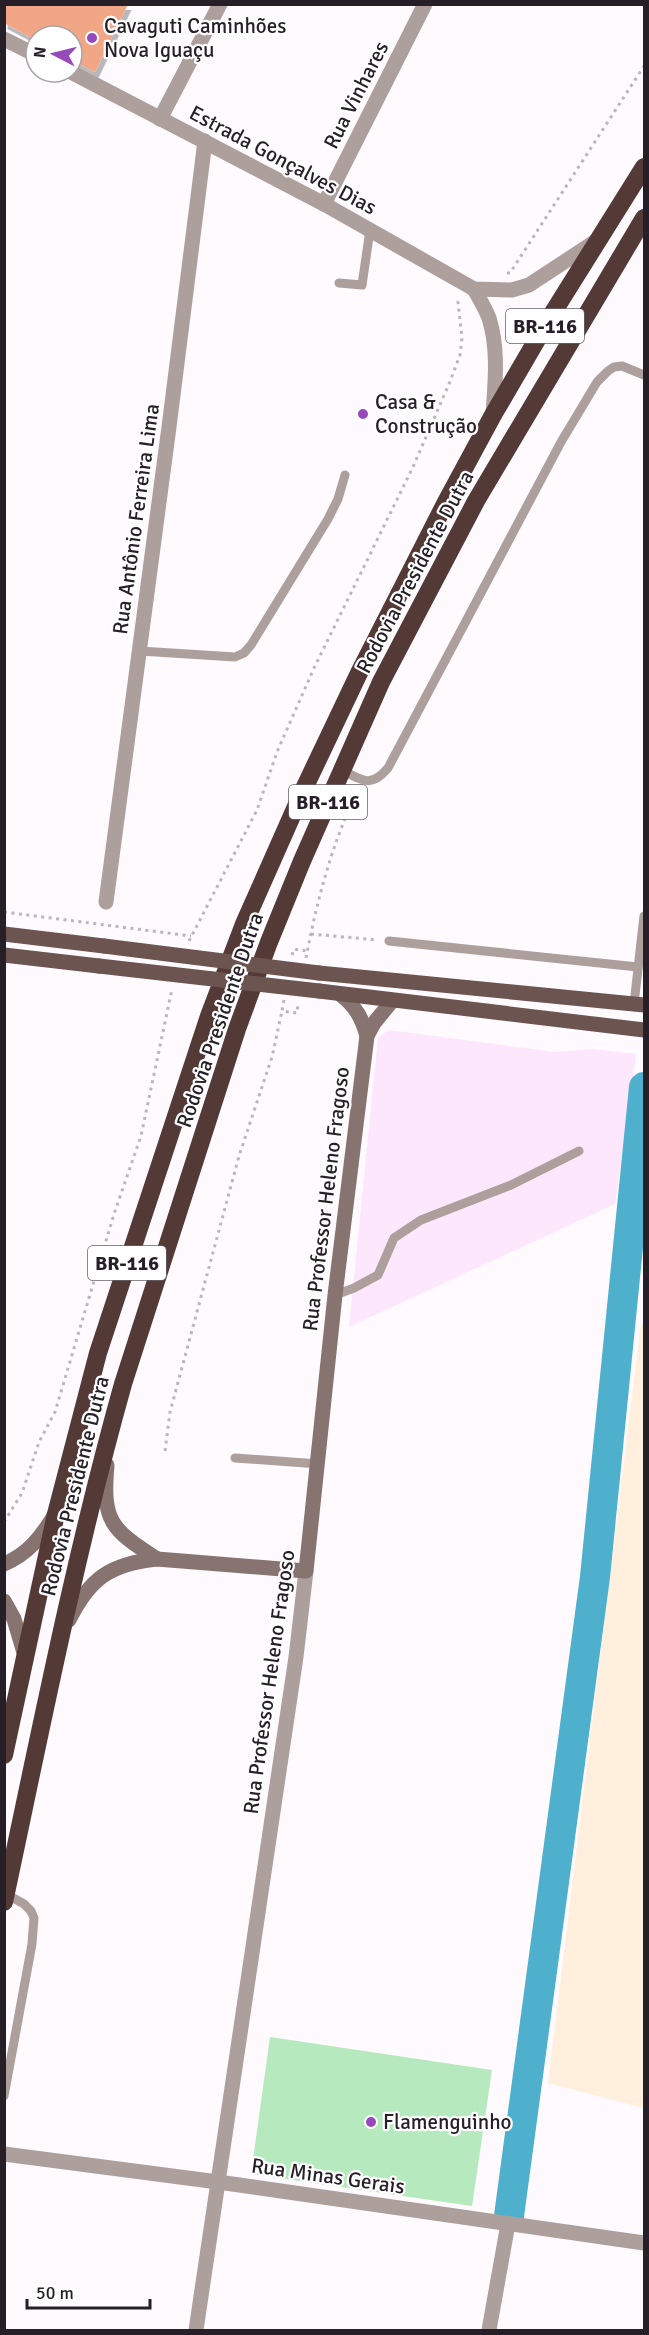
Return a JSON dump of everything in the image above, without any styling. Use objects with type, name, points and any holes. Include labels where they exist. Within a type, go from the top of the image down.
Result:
[{"type":"highway","name":"Rodovia Presidente Dutra","points":[[4,1755],[56,1514],[98,1353],[205,1026],[244,924],[302,793],[386,618],[493,415],[599,238],[645,167]]},
{"type":"highway","name":"Rodovia Presidente Dutra","points":[[5,1898],[61,1636],[110,1429],[237,1029],[278,919],[381,682],[472,507],[645,218]]},
{"type":"main road","points":[[4,934],[319,973],[639,1004]]},
{"type":"main road","points":[[4,955],[645,1030]]},
{"type":"main road","name":"Rua Professor Heleno Fragoso","points":[[341,995],[359,1013],[367,1036]]},
{"type":"main road","name":"Rua Professor Heleno Fragoso","points":[[306,1571],[335,1295],[367,1036],[374,1023],[392,1001]]},
{"type":"main road","points":[[110,1429],[105,1493],[110,1517],[127,1539],[157,1559]]},
{"type":"main road","points":[[4,1564],[38,1541],[56,1514]]},
{"type":"main road","points":[[61,1636],[79,1600],[99,1577],[118,1566],[157,1559],[306,1571]]},
{"type":"main road","points":[[4,1600],[14,1619],[25,1657]]},
{"type":"street","points":[[160,119],[220,4]]},
{"type":"street","name":"Rua Vinhares","points":[[324,204],[425,4]]},
{"type":"street","points":[[4,39],[24,49]]},
{"type":"street","name":"Estrada Gonçalves Dias","points":[[84,79],[324,204],[470,286],[512,290],[529,285],[599,238]]},
{"type":"street","name":"Rua Antônio Ferreira Lima","points":[[106,902],[205,141]]},
{"type":"street","points":[[470,286],[488,315],[494,340],[496,371],[493,415]]},
{"type":"street","name":"Rua Professor Heleno Fragoso","points":[[196,2331],[296,1656],[306,1571]]},
{"type":"street","name":"Rua Minas Gerais","points":[[4,2154],[645,2243]]},
{"type":"street","points":[[489,2331],[508,2224]]},
{"type":"lane","points":[[339,283],[362,285],[370,230]]},
{"type":"lane","points":[[342,770],[362,780],[373,781],[388,768],[561,442],[597,382],[608,371],[622,366],[645,375]]},
{"type":"lane","points":[[140,651],[235,657],[244,653],[328,519],[338,499],[345,475]]},
{"type":"lane","points":[[639,1004],[638,967],[645,916]]},
{"type":"lane","points":[[389,941],[638,967]]},
{"type":"lane","points":[[335,1295],[378,1275],[394,1238],[421,1220],[512,1185],[579,1151]]},
{"type":"lane","points":[[235,1458],[319,1464]]},
{"type":"lane","points":[[4,2096],[32,1944],[34,1918],[24,1904],[5,1898]]},
{"type":"path","points":[[502,274],[510,273],[645,66]]},
{"type":"path","points":[[4,912],[191,936],[257,810],[277,752],[314,668],[413,467],[449,384],[460,355],[462,324],[458,302],[470,286]]},
{"type":"path","points":[[308,951],[321,884],[347,811],[362,780]]},
{"type":"path","points":[[311,934],[389,941]]},
{"type":"path","points":[[4,1522],[22,1493],[39,1442],[55,1412],[114,1214],[141,1136],[172,989]]},
{"type":"path","points":[[297,1013],[299,1002]]},
{"type":"path","points":[[165,1451],[170,1412],[178,1380],[239,1156],[272,1057],[282,1011]]},
{"type":"shaded area","points":[[389,1030],[555,1052],[591,1049],[636,1054],[615,1204],[349,1327],[378,1037]]},
{"type":"shaded area","points":[[641,1323],[644,1324],[644,2108],[548,2083]]},
{"type":"green space","name":"Flamenguinho","points":[[270,2037],[492,2070],[472,2206],[251,2174]]},
{"type":"building","name":"Cavaguti Caminhões Nova Iguaçu","points":[[4,4],[128,4],[95,72],[84,66],[84,24],[24,24],[24,34],[4,23]]},
{"type":"waterway","points":[[509,2216],[595,1577],[644,1087]]},
{"type":"place","name":"Cavaguti Caminhões Nova Iguaçu","points":[[92,38]]},
{"type":"place","name":"Casa & Construção","points":[[363,414]]},
{"type":"place","name":"Flamenguinho","points":[[371,2122]]}]
